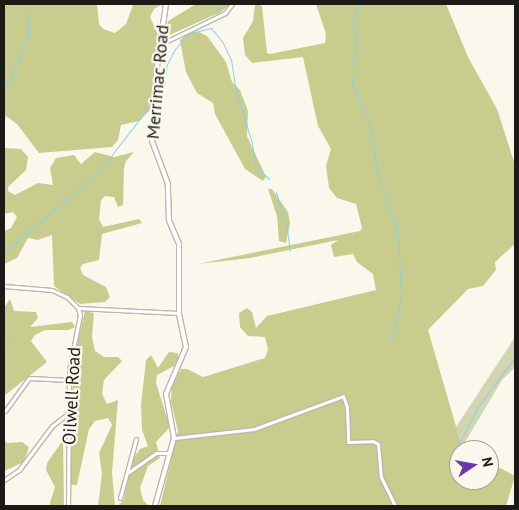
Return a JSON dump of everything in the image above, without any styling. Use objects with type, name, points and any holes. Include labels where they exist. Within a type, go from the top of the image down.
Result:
[{"type":"street","name":"Merrimac Road","points":[[155,506],[174,438],[166,400],[168,385],[185,354],[179,312],[178,244],[169,220],[168,184],[152,141],[159,110],[156,74],[166,4]]},
{"type":"street","points":[[161,44],[225,13],[232,4]]},
{"type":"street","points":[[4,286],[52,290],[67,297],[78,308],[179,312]]},
{"type":"street","name":"Oilwell Road","points":[[68,506],[69,380],[78,308]]},
{"type":"street","points":[[5,411],[29,378],[69,380]]},
{"type":"street","points":[[174,438],[254,429],[342,396],[347,407],[348,442],[359,440],[378,444],[381,477],[396,506]]},
{"type":"street","points":[[4,480],[24,465],[52,426],[70,412]]},
{"type":"street","points":[[120,498],[129,472],[127,469],[136,439]]},
{"type":"street","points":[[129,472],[156,453],[170,453]]},
{"type":"green space","points":[[4,4],[97,4],[99,24],[103,29],[115,33],[126,24],[133,5],[163,4],[154,9],[150,17],[158,35],[153,107],[139,121],[121,125],[118,140],[112,147],[39,153],[17,124],[6,116],[4,123]]},
{"type":"green space","points":[[196,4],[230,4],[221,12],[165,37],[168,21]]},
{"type":"green space","points":[[255,4],[262,6],[267,53],[270,54],[325,43],[326,34],[316,4],[446,4],[468,57],[497,109],[515,165],[515,244],[495,262],[496,270],[483,286],[468,289],[428,330],[460,440],[449,440],[449,490],[499,490],[499,467],[515,476],[506,506],[160,506],[178,431],[171,402],[172,384],[181,369],[187,369],[203,377],[265,358],[268,349],[265,337],[248,336],[240,327],[239,313],[247,308],[252,312],[256,328],[267,316],[376,290],[373,274],[357,262],[353,254],[334,257],[331,245],[338,240],[250,258],[198,264],[360,231],[362,228],[356,204],[337,198],[329,188],[326,166],[331,149],[318,126],[303,57],[252,63],[245,55],[243,38],[253,21]]},
{"type":"green space","points":[[190,32],[199,32],[207,36],[226,62],[232,82],[240,90],[248,111],[247,136],[266,177],[263,181],[245,169],[215,114],[213,103],[197,93],[186,72],[180,40]]},
{"type":"green space","points":[[4,148],[21,149],[28,157],[26,170],[8,187],[8,191],[15,195],[38,183],[53,185],[50,168],[56,158],[74,155],[81,164],[95,152],[114,157],[134,152],[126,161],[124,168],[123,205],[118,207],[114,197],[105,196],[101,200],[99,219],[103,227],[139,219],[142,223],[102,234],[99,260],[83,264],[80,268],[83,275],[106,287],[110,297],[105,302],[80,304],[54,286],[52,235],[38,240],[28,238],[17,258],[4,264],[4,231],[11,228],[17,217],[13,212],[4,214]]},
{"type":"green space","points":[[268,189],[272,189],[288,212],[290,223],[286,243],[279,241],[277,216]]},
{"type":"green space","points":[[10,299],[14,311],[36,312],[38,318],[30,327],[72,322],[75,327],[69,330],[45,330],[35,335],[31,341],[47,362],[4,396],[4,308]]},
{"type":"green space","points":[[85,311],[94,313],[92,337],[95,351],[104,357],[118,357],[122,361],[104,380],[102,394],[107,404],[118,400],[112,473],[115,506],[98,506],[102,474],[99,453],[112,425],[108,418],[95,421],[89,429],[77,485],[71,485],[70,480],[74,412],[71,366]]},
{"type":"green space","points":[[515,337],[515,367],[502,380],[466,440],[460,440],[456,427]]},
{"type":"green space","points":[[169,352],[178,353],[178,359],[174,366],[157,375],[156,383],[170,427],[156,442],[160,458],[148,466],[140,488],[143,500],[149,506],[118,506],[124,499],[132,460],[140,449],[148,446],[142,430],[141,405],[146,360],[151,355],[158,368]]},
{"type":"green space","points":[[4,440],[7,443],[22,442],[29,447],[24,462],[4,471]]},
{"type":"green space","points":[[63,440],[64,506],[49,506],[55,487],[46,470],[47,463]]},
{"type":"waterway","points":[[4,88],[12,76],[28,36],[29,4]]},
{"type":"waterway","points":[[216,16],[222,4]]},
{"type":"waterway","points":[[359,4],[353,18],[356,42],[352,83],[369,123],[377,171],[398,232],[401,295],[396,328],[390,341]]},
{"type":"waterway","points":[[211,28],[223,43],[231,60],[236,91],[252,143],[255,165],[269,179]]},
{"type":"waterway","points":[[159,95],[164,87],[167,64],[175,49],[190,33],[211,28]]},
{"type":"waterway","points":[[4,252],[97,174],[156,98]]},
{"type":"waterway","points":[[276,192],[287,228],[290,251]]},
{"type":"waterway","points":[[4,345],[9,339]]},
{"type":"waterway","points":[[461,440],[478,407],[515,357]]}]
